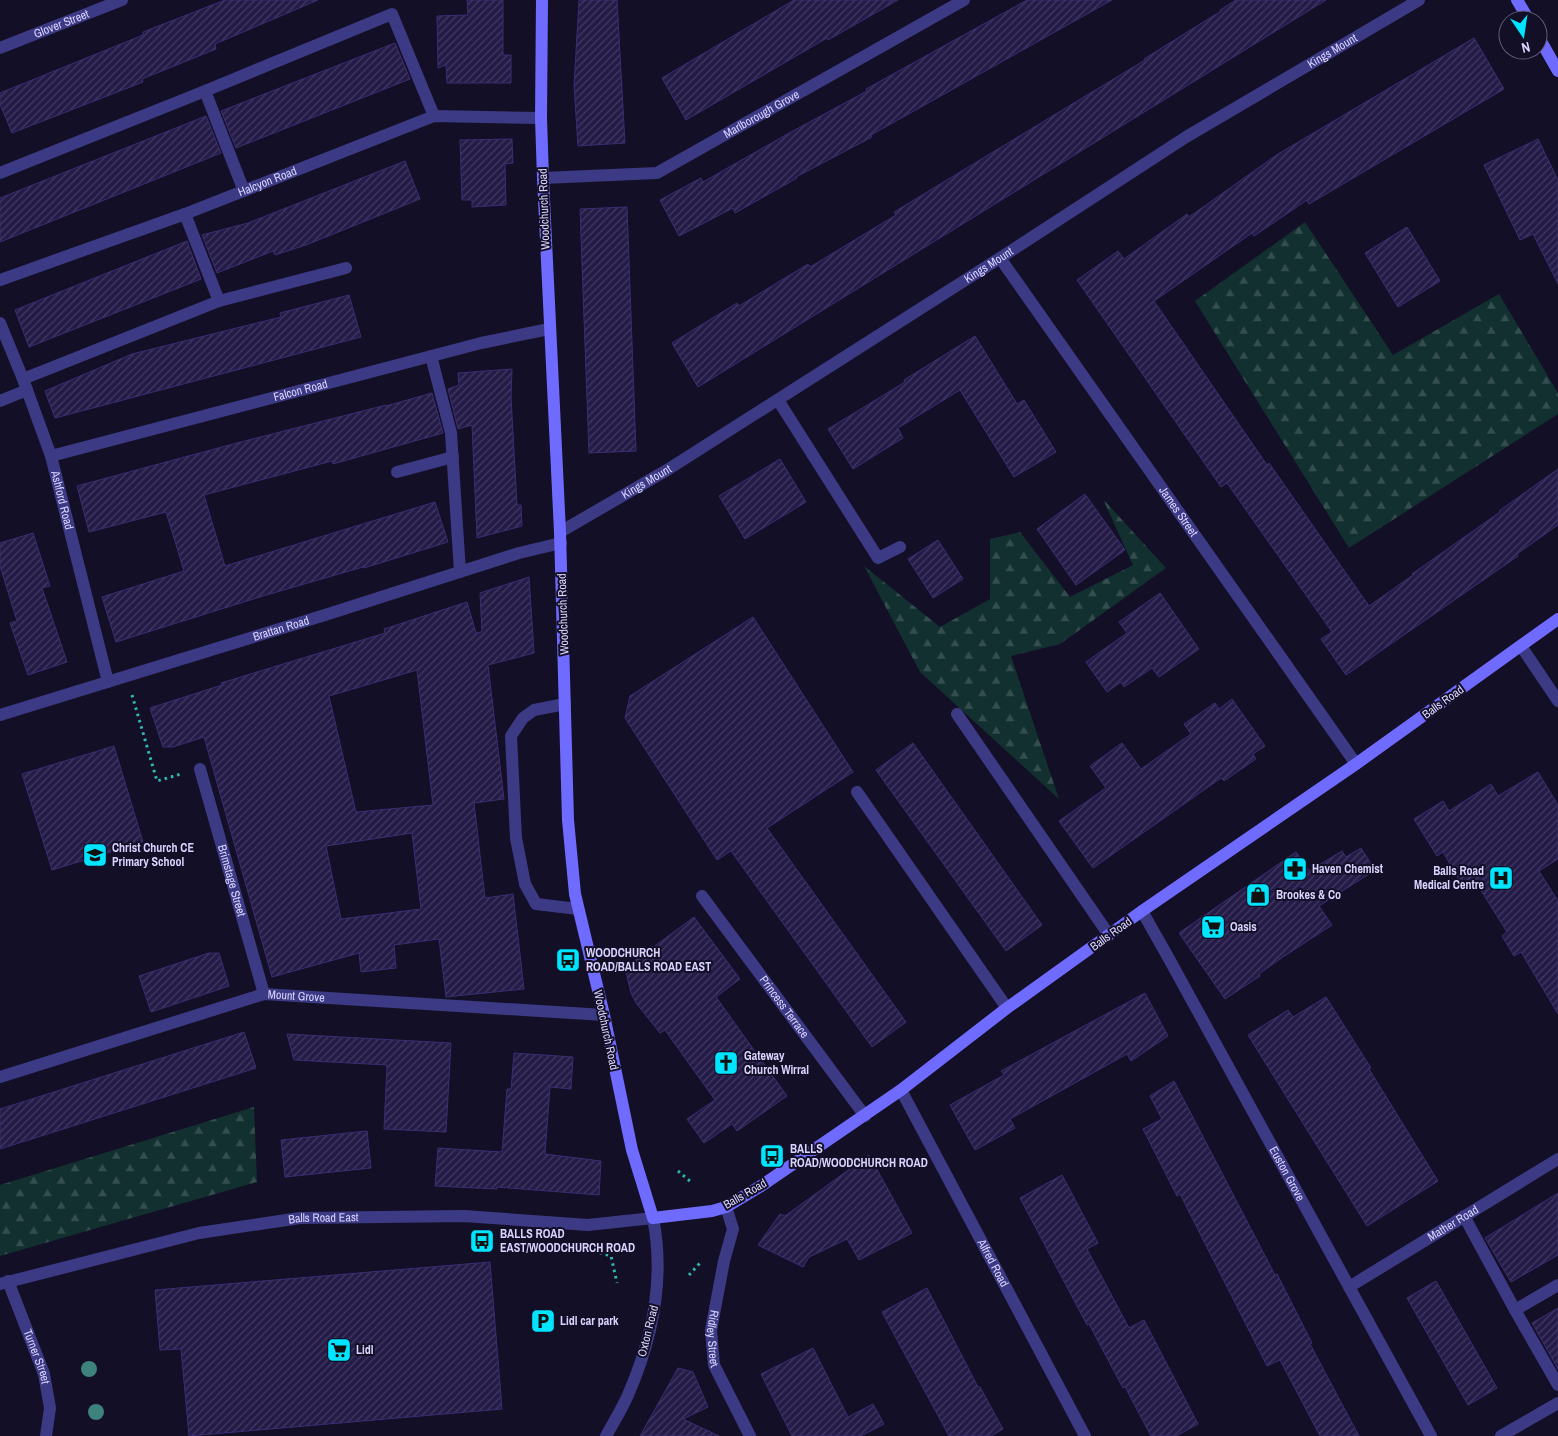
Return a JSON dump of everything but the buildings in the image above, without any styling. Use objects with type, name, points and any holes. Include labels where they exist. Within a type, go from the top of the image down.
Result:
[{"type":"street","name":"Glover Street","points":[[0,48],[122,0]]},
{"type":"street","name":"Woodchurch Road","points":[[542,0],[541,118],[549,329],[560,537],[568,820],[578,909],[604,1015],[632,1150],[653,1218]]},
{"type":"street","name":"Marlborough Grove","points":[[543,178],[657,172],[964,0]]},
{"type":"street","name":"Kings Mount","points":[[560,537],[778,400],[1186,137],[1419,0]]},
{"type":"street","points":[[0,173],[392,14],[434,116]]},
{"type":"street","points":[[1548,54],[1558,71]]},
{"type":"street","points":[[205,91],[244,191]]},
{"type":"street","name":"Halcyon Road","points":[[0,280],[186,214],[434,116],[541,118]]},
{"type":"street","points":[[186,214],[219,302]]},
{"type":"street","name":"James Street","points":[[1000,258],[1356,764]]},
{"type":"street","points":[[0,401],[25,384],[219,302],[346,268]]},
{"type":"street","name":"Ashford Road","points":[[0,323],[25,384],[51,456],[108,682]]},
{"type":"street","name":"Falcon Road","points":[[51,456],[481,343],[549,329]]},
{"type":"street","points":[[431,356],[451,433],[460,572]]},
{"type":"street","points":[[778,400],[878,558],[900,547]]},
{"type":"street","points":[[397,472],[453,457]]},
{"type":"street","name":"Brattan Road","points":[[0,715],[460,572],[519,553],[560,537]]},
{"type":"street","name":"Balls Road","points":[[653,1218],[712,1212],[726,1207],[761,1186],[901,1090],[1008,1008],[1142,911],[1356,764],[1558,619]]},
{"type":"street","points":[[1521,646],[1558,701]]},
{"type":"street","points":[[565,704],[534,710],[522,718],[511,736],[516,838],[525,884],[536,904],[578,909]]},
{"type":"street","points":[[957,714],[1110,935]]},
{"type":"street","name":"Brimstage Street","points":[[200,769],[264,994]]},
{"type":"street","points":[[857,792],[1008,1008]]},
{"type":"street","name":"Princess Terrace","points":[[702,896],[864,1116]]},
{"type":"street","name":"Euston Grove","points":[[1142,911],[1431,1436]]},
{"type":"street","name":"Mount Grove","points":[[0,1078],[264,994],[604,1015]]},
{"type":"street","name":"Alfred Road","points":[[901,1090],[1084,1436]]},
{"type":"street","name":"Mather Road","points":[[1349,1287],[1558,1158]]},
{"type":"street","name":"Ridley Street","points":[[726,1207],[733,1229],[724,1261],[711,1330],[714,1366],[750,1436]]},
{"type":"street","name":"Balls Road East","points":[[4,1282],[199,1233],[300,1218],[464,1216],[588,1225],[653,1218]]},
{"type":"street","points":[[1464,1216],[1558,1385]]},
{"type":"street","name":"Oxton Road","points":[[606,1436],[628,1396],[646,1347],[657,1294],[658,1268],[653,1218]]},
{"type":"street","name":"Turner Street","points":[[4,1282],[44,1374],[50,1408],[46,1436]]},
{"type":"street","points":[[1515,1310],[1558,1285]]},
{"type":"street","points":[[1500,1436],[1558,1403]]},
{"type":"path","points":[[126,676],[157,781],[200,769]]},
{"type":"path","points":[[678,1171],[691,1182]]},
{"type":"path","points":[[588,1249],[611,1256],[617,1283]]},
{"type":"path","points":[[689,1276],[701,1262]]},
{"type":"green space","points":[[1305,222],[1393,355],[1499,294],[1558,393],[1558,414],[1349,548],[1195,301]]},
{"type":"green space","points":[[1103,499],[1166,568],[1060,644],[1011,656],[1059,799],[920,672],[864,566],[940,627],[990,599],[990,539],[1020,532],[1070,597],[1133,565]]},
{"type":"green space","points":[[254,1107],[257,1182],[0,1256],[0,1185]]},
{"type":"place","name":"Christ Church CE Primary School","points":[[95,855]]},
{"type":"place","name":"Haven Chemist","points":[[1295,869]]},
{"type":"place","name":"Balls Road Medical Centre","points":[[1501,878]]},
{"type":"place","name":"Brookes & Co","points":[[1258,895]]},
{"type":"place","name":"Oasis","points":[[1213,927]]},
{"type":"place","name":"WOODCHURCH ROAD/BALLS ROAD EAST","points":[[568,960]]},
{"type":"place","name":"Gateway Church Wirral","points":[[726,1063]]},
{"type":"place","name":"BALLS ROAD/WOODCHURCH ROAD","points":[[772,1156]]},
{"type":"place","name":"BALLS ROAD EAST/WOODCHURCH ROAD","points":[[482,1241]]},
{"type":"place","name":"Lidl car park","points":[[543,1321]]},
{"type":"place","name":"Lidl","points":[[339,1350]]}]
